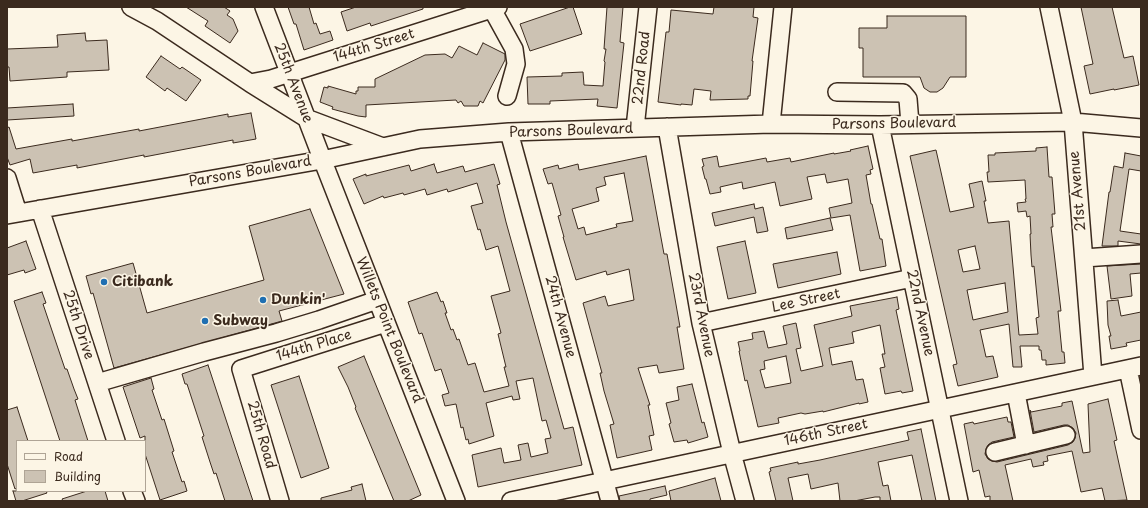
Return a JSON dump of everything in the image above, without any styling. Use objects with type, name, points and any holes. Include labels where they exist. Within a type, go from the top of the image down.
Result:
[{"type":"street","points":[[131,7],[157,21],[250,83],[306,118],[383,147]]},
{"type":"street","name":"25th Avenue","points":[[264,7],[322,160]]},
{"type":"street","name":"22nd Road","points":[[635,128],[648,7]]},
{"type":"street","points":[[771,124],[783,7]]},
{"type":"street","name":"21st Avenue","points":[[1049,7],[1073,122],[1094,376]]},
{"type":"street","points":[[495,8],[514,49],[516,64],[507,96]]},
{"type":"street","name":"144th Street","points":[[250,83],[288,73],[466,12],[495,8]]},
{"type":"street","points":[[837,92],[903,93],[908,99],[910,124]]},
{"type":"street","name":"Parsons Boulevard","points":[[12,214],[322,160],[420,139],[509,132],[771,124],[880,125],[1073,122],[1141,128]]},
{"type":"street","name":"22nd Avenue","points":[[880,125],[959,501]]},
{"type":"street","name":"23rd Avenue","points":[[667,128],[701,323],[745,501]]},
{"type":"street","name":"24th Avenue","points":[[509,132],[610,501]]},
{"type":"street","name":"Willets Point Boulevard","points":[[322,160],[456,501]]},
{"type":"street","points":[[7,178],[12,214]]},
{"type":"street","name":"25th Drive","points":[[40,209],[116,440]]},
{"type":"street","points":[[1084,258],[1141,254]]},
{"type":"street","name":"Lee Street","points":[[701,323],[912,278]]},
{"type":"street","points":[[97,383],[284,331],[377,300]]},
{"type":"street","name":"144th Place","points":[[241,369],[386,323]]},
{"type":"street","points":[[1135,368],[1141,430]]},
{"type":"street","name":"146th Street","points":[[511,501],[1135,368]]},
{"type":"street","name":"25th Road","points":[[241,369],[280,501]]},
{"type":"street","points":[[1016,393],[1026,445]]},
{"type":"street","points":[[995,452],[1066,435]]},
{"type":"building","points":[[186,7],[224,7],[230,11],[227,15],[233,19],[238,31],[230,43],[205,26],[208,21]]},
{"type":"building","points":[[288,7],[309,7],[314,24],[316,23],[320,34],[330,31],[333,40],[304,50],[296,24],[294,24]]},
{"type":"building","points":[[356,7],[423,7],[423,9],[371,26],[370,23],[347,31],[341,12]]},
{"type":"building","points":[[573,7],[582,34],[530,51],[520,24]]},
{"type":"building","points":[[607,7],[623,7],[620,42],[624,43],[617,108],[597,106],[598,99],[550,101],[550,104],[528,104],[527,77],[562,76],[562,73],[583,72],[584,85],[603,86]]},
{"type":"building","points":[[714,7],[754,7],[753,17],[758,18],[752,61],[750,96],[748,96],[748,99],[710,100],[711,91],[694,89],[692,105],[658,102],[666,32],[669,32],[671,10],[713,14]]},
{"type":"building","points":[[1081,7],[1112,7],[1124,58],[1133,56],[1139,85],[1090,94],[1084,66],[1093,64]]},
{"type":"building","points":[[887,16],[966,16],[966,77],[950,77],[943,88],[937,92],[930,92],[924,88],[920,77],[863,77],[863,48],[859,48],[859,28],[887,28]]},
{"type":"building","points":[[85,33],[86,41],[107,40],[109,70],[67,72],[67,77],[10,81],[9,67],[7,67],[7,49],[58,47],[57,35]]},
{"type":"building","points":[[483,43],[505,54],[505,60],[483,103],[480,101],[478,106],[464,106],[461,101],[458,103],[456,100],[366,105],[366,117],[332,109],[333,107],[320,102],[324,87],[328,88],[328,86],[356,94],[358,87],[375,87],[375,79],[425,55],[445,54],[452,58],[459,46],[477,55]]},
{"type":"building","points":[[161,56],[180,69],[182,67],[201,80],[186,101],[167,88],[165,91],[146,77]]},
{"type":"building","points":[[73,104],[74,116],[7,120],[7,108]]},
{"type":"building","points":[[251,113],[256,139],[233,143],[233,140],[144,157],[144,155],[77,168],[77,165],[33,173],[30,159],[10,165],[7,157],[7,128],[9,127],[16,149],[139,129],[139,131],[228,114],[228,117]]},
{"type":"building","points":[[868,146],[873,169],[870,170],[871,174],[866,175],[871,204],[880,239],[882,239],[886,266],[860,271],[850,215],[831,218],[829,208],[852,203],[848,179],[827,183],[825,174],[807,177],[812,199],[780,206],[775,182],[743,189],[742,182],[720,187],[721,192],[710,194],[702,167],[704,166],[702,159],[717,156],[719,167],[766,158],[767,162],[790,158],[791,162],[851,151],[850,150]]},
{"type":"building","points":[[1047,147],[1049,177],[1052,177],[1055,214],[1052,214],[1053,227],[1051,227],[1061,311],[1058,311],[1062,352],[1064,352],[1065,363],[1046,365],[1046,360],[1042,360],[1039,346],[1020,346],[1022,367],[1013,367],[1009,324],[980,330],[986,357],[993,356],[998,377],[958,386],[953,365],[957,364],[910,156],[936,150],[950,212],[974,207],[969,184],[982,181],[988,223],[1009,221],[1019,335],[1038,334],[1036,318],[1039,317],[1034,266],[1032,267],[1030,216],[1027,217],[1026,211],[1018,212],[1017,203],[1026,202],[1025,180],[988,182],[987,172],[989,172],[988,155],[995,155],[995,153],[1036,151],[1036,148]],"holes":[[[975,246],[980,269],[963,272],[958,250]],[[1005,283],[1008,312],[973,320],[967,290]]]},
{"type":"building","points":[[1125,153],[1141,156],[1141,171],[1129,169],[1120,231],[1141,234],[1141,244],[1118,241],[1118,246],[1102,246],[1114,166],[1123,168]]},
{"type":"building","points":[[646,156],[664,254],[667,254],[680,327],[677,327],[684,369],[659,373],[657,365],[638,368],[650,405],[648,405],[654,435],[649,436],[652,450],[617,458],[610,425],[614,424],[604,391],[600,373],[602,373],[583,303],[605,296],[608,306],[634,300],[629,269],[607,275],[606,271],[576,280],[563,237],[558,216],[561,215],[552,183],[548,184],[543,169],[558,165],[559,169],[578,164],[579,170]],"holes":[[[624,173],[633,221],[616,224],[617,227],[586,235],[584,227],[578,229],[572,209],[599,201],[596,188],[606,185],[604,177]]]},
{"type":"building","points":[[434,164],[437,173],[463,166],[465,172],[494,164],[500,184],[497,185],[506,222],[564,429],[573,427],[582,465],[478,487],[472,455],[501,448],[504,463],[521,460],[518,445],[528,443],[531,457],[548,453],[545,439],[551,438],[546,420],[542,421],[533,378],[516,381],[520,399],[513,400],[512,396],[486,403],[494,436],[469,444],[468,439],[466,440],[463,427],[461,428],[456,404],[445,406],[442,395],[449,393],[441,369],[435,371],[422,333],[419,334],[408,302],[437,292],[441,302],[443,301],[447,313],[445,313],[451,330],[453,329],[457,340],[459,339],[468,365],[475,363],[484,392],[509,386],[498,334],[501,333],[491,296],[510,291],[498,246],[486,250],[480,229],[478,230],[471,206],[483,203],[477,183],[448,192],[447,189],[427,195],[425,189],[404,195],[403,193],[384,198],[383,196],[364,204],[353,179],[366,174],[366,176],[409,165],[411,171]]},
{"type":"building","points":[[754,204],[755,209],[763,207],[768,231],[757,233],[754,217],[715,226],[712,213]]},
{"type":"building","points":[[310,209],[344,294],[279,311],[282,321],[114,368],[93,293],[91,294],[86,276],[133,263],[147,313],[264,280],[249,226]]},
{"type":"building","points":[[830,218],[833,230],[787,239],[785,228]]},
{"type":"building","points":[[26,241],[36,269],[25,273],[24,270],[7,275],[7,248]]},
{"type":"building","points":[[745,241],[756,293],[728,299],[717,247]]},
{"type":"building","points":[[837,252],[841,274],[778,288],[773,264]]},
{"type":"building","points":[[1141,264],[1141,273],[1130,274],[1132,296],[1111,299],[1107,266]]},
{"type":"building","points":[[42,292],[46,303],[43,304],[65,369],[67,369],[78,399],[75,400],[88,440],[60,440],[14,301]]},
{"type":"building","points":[[897,297],[899,309],[896,310],[913,391],[902,393],[901,391],[885,394],[880,368],[885,367],[882,354],[885,354],[880,325],[852,332],[854,343],[829,348],[832,365],[852,361],[856,380],[863,379],[868,402],[823,412],[801,413],[778,418],[779,423],[758,427],[747,380],[745,381],[738,342],[753,339],[752,333],[764,331],[768,348],[787,344],[783,326],[796,323],[801,348],[796,349],[801,371],[823,366],[814,325],[852,316],[850,306]],"holes":[[[786,356],[791,383],[765,388],[760,370],[765,369],[764,361]]]},
{"type":"building","points":[[1118,300],[1121,316],[1141,312],[1141,340],[1126,343],[1127,346],[1111,349],[1107,301]]},
{"type":"building","points":[[364,356],[421,495],[408,501],[394,501],[355,408],[356,407],[348,387],[338,367]]},
{"type":"building","points":[[208,365],[253,501],[225,501],[216,473],[214,474],[210,462],[202,437],[204,436],[187,384],[185,384],[182,374]]},
{"type":"building","points":[[299,376],[329,468],[301,478],[271,385]]},
{"type":"building","points":[[151,378],[154,389],[152,390],[162,420],[164,419],[174,451],[172,452],[182,482],[184,481],[187,491],[160,500],[146,457],[145,436],[140,438],[123,387]]},
{"type":"building","points":[[692,384],[702,423],[704,422],[708,437],[688,443],[687,440],[674,442],[669,424],[671,423],[666,403],[679,400],[677,387]]},
{"type":"building","points":[[1108,399],[1117,440],[1114,441],[1127,500],[1105,501],[1102,488],[1081,492],[1072,451],[1047,456],[1048,461],[1043,462],[1044,465],[1033,467],[1031,459],[1005,465],[1013,501],[990,501],[990,496],[985,497],[979,470],[973,472],[964,424],[973,422],[974,424],[1007,417],[1008,422],[1011,422],[1014,437],[992,442],[986,449],[985,454],[988,459],[997,462],[1068,445],[1073,442],[1076,433],[1073,428],[1068,425],[1034,432],[1030,410],[1031,412],[1062,406],[1062,403],[1072,401],[1083,453],[1090,452],[1088,404]]},
{"type":"building","points":[[17,407],[28,440],[16,440],[15,489],[7,464],[7,410]]},
{"type":"building","points":[[921,429],[936,501],[922,501],[912,455],[878,462],[883,486],[888,485],[891,501],[880,501],[880,497],[875,497],[854,501],[840,501],[838,483],[811,489],[808,474],[788,478],[793,501],[776,501],[769,472],[771,471],[770,468],[798,462],[798,464],[820,460],[909,440],[907,432]]},
{"type":"building","points":[[715,478],[721,501],[671,501],[669,491]]},
{"type":"building","points":[[362,484],[366,501],[321,501],[321,498],[352,490],[351,487]]},
{"type":"building","points":[[665,486],[667,495],[650,499],[650,501],[620,501],[619,496]]},
{"type":"building","points":[[13,491],[47,493],[22,501],[16,501]]},
{"type":"building","points":[[84,492],[105,492],[108,501],[63,501],[62,499]]},
{"type":"place","name":"Citibank","points":[[104,282]]},
{"type":"place","name":"Dunkin'","points":[[263,300]]},
{"type":"place","name":"Subway","points":[[205,321]]}]
